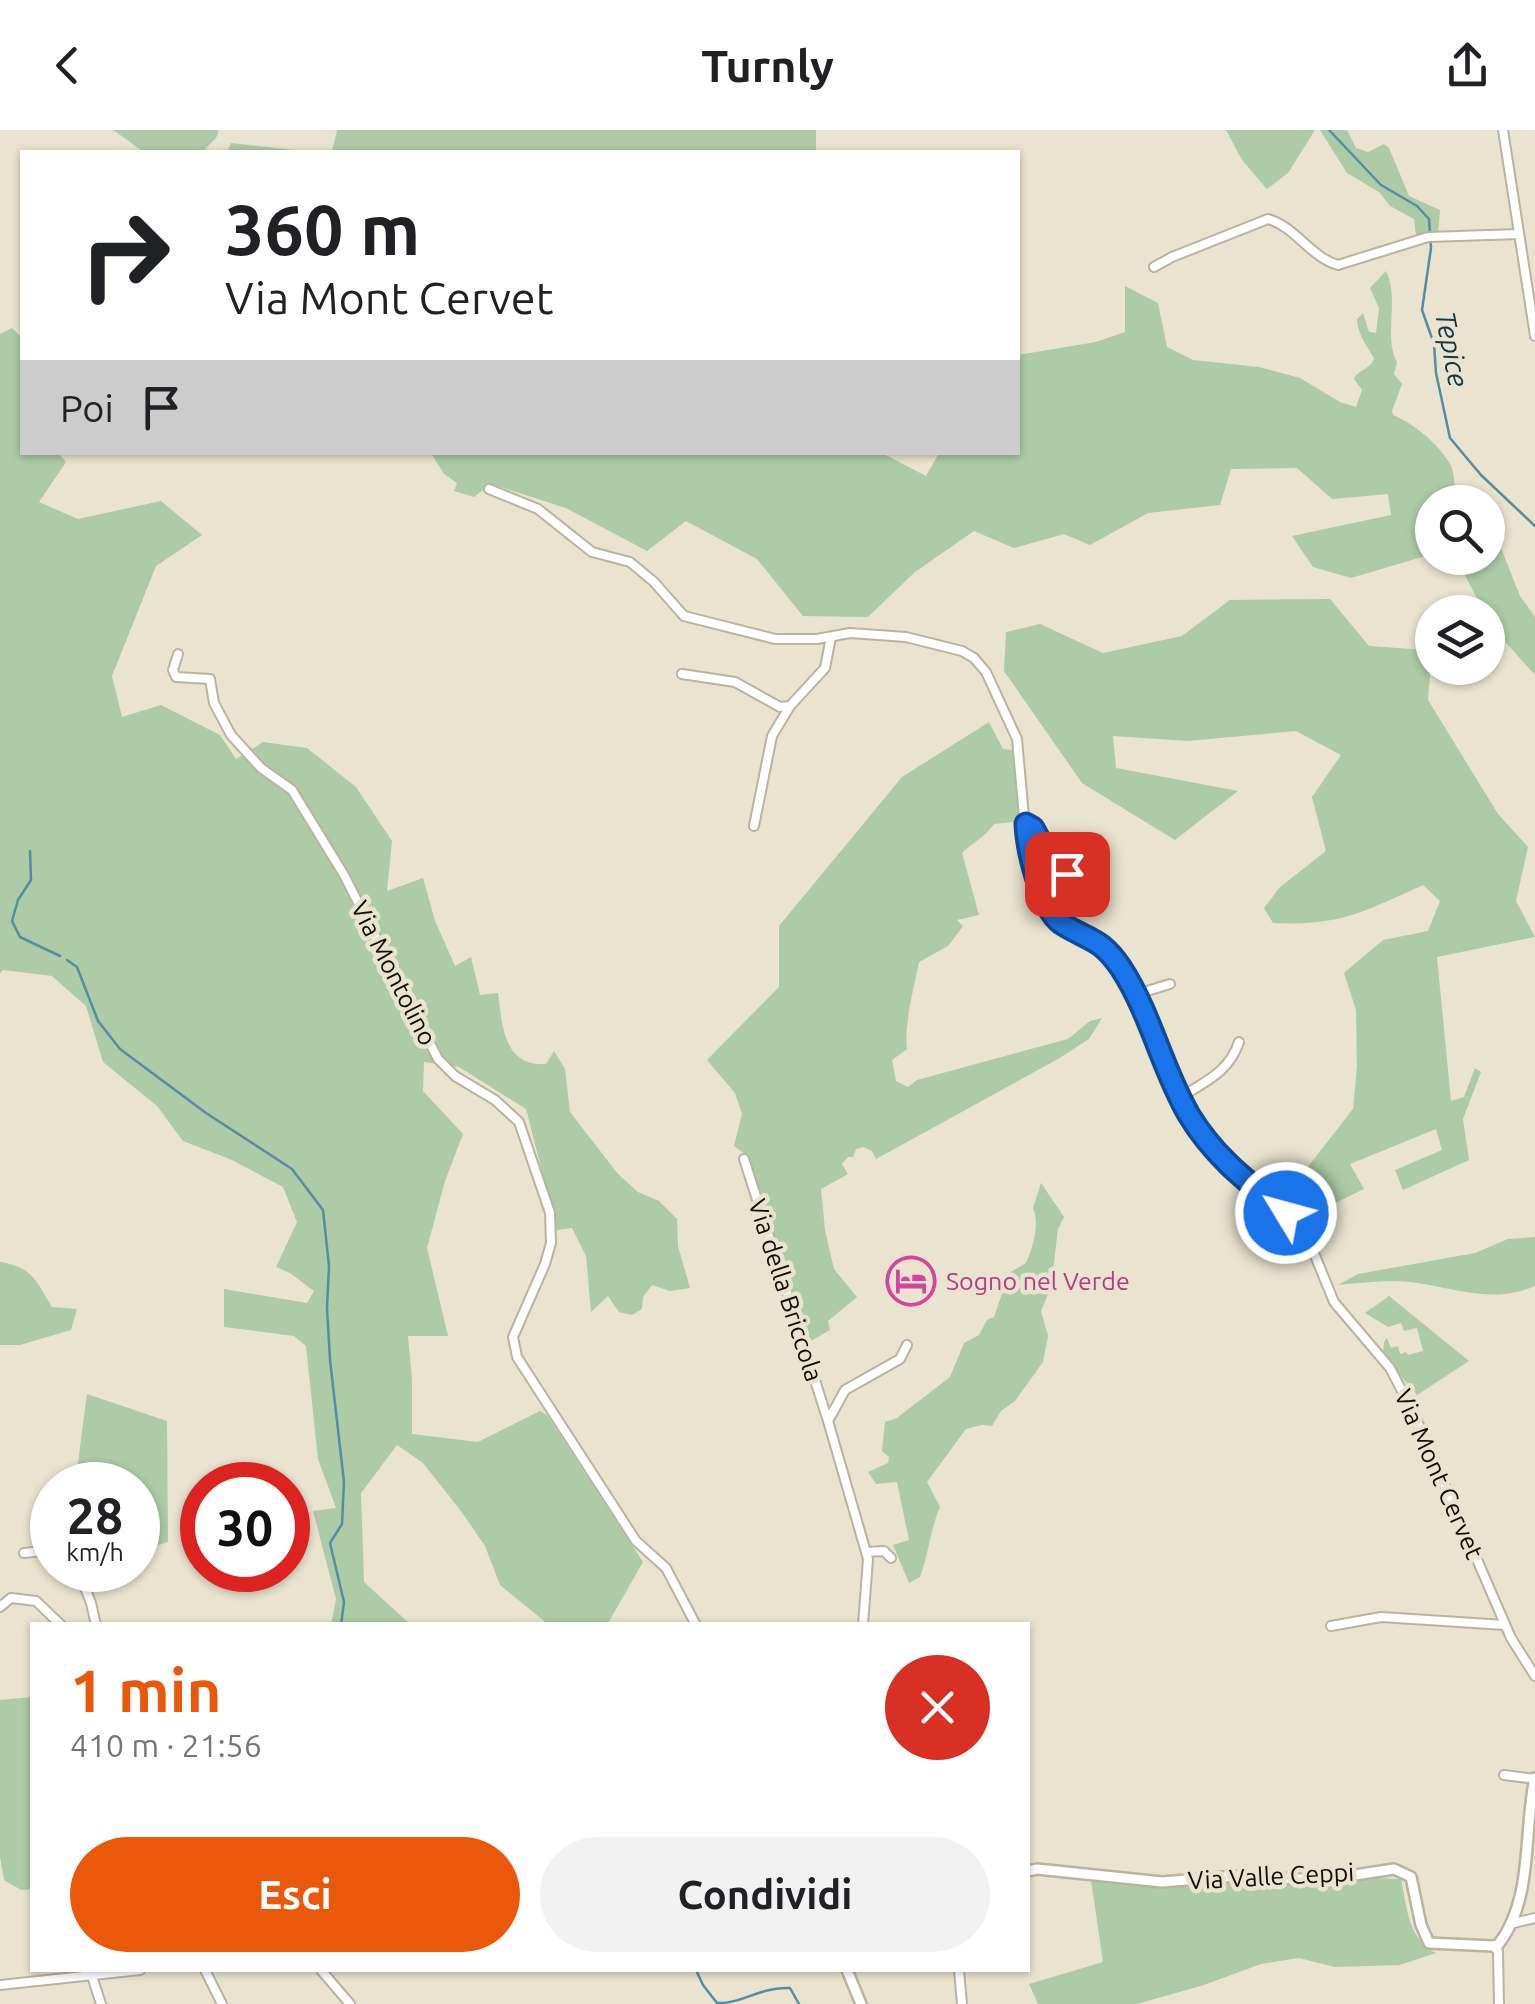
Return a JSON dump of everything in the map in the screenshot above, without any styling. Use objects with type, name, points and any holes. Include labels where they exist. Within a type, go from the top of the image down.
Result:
[{"type":"street","points":[[1503,130],[1532,295],[1535,336]]},
{"type":"street","points":[[1154,267],[1268,219],[1287,227],[1324,260],[1338,264],[1430,237],[1519,234]]},
{"type":"street","name":"Via Mont Cervet","points":[[489,489],[538,509],[592,552],[630,562],[684,616],[775,639],[850,633],[906,638],[962,650],[974,658],[986,672],[1018,739],[1026,824],[1044,904],[1059,922],[1098,940],[1119,966],[1137,994],[1181,1097],[1204,1136],[1240,1179],[1286,1213],[1307,1236],[1334,1302],[1390,1368],[1414,1414],[1506,1626],[1535,1676]]},
{"type":"street","points":[[754,826],[772,736],[790,706],[826,668],[830,637]]},
{"type":"street","name":"Via Montolino","points":[[178,654],[173,670],[176,678],[210,679],[214,703],[231,735],[262,768],[292,790],[344,875],[438,1059],[456,1076],[496,1100],[519,1122],[550,1213],[551,1243],[513,1337],[517,1356],[636,1542],[666,1568],[694,1622]]},
{"type":"street","points":[[682,674],[735,682],[780,707],[790,706]]},
{"type":"street","points":[[1026,824],[1033,828],[1050,860],[1084,888],[1102,896]]},
{"type":"street","points":[[1137,994],[1170,984]]},
{"type":"street","points":[[1181,1097],[1223,1071],[1234,1058],[1239,1042]]},
{"type":"street","name":"Via della Briccola","points":[[744,1159],[866,1552],[863,1622]]},
{"type":"street","points":[[828,1421],[845,1390],[900,1359],[907,1345]]},
{"type":"street","points":[[866,1552],[884,1552],[891,1558]]},
{"type":"street","points":[[24,1554],[30,1553]]},
{"type":"street","points":[[87,1592],[95,1622]]},
{"type":"street","points":[[0,1607],[11,1598],[36,1601],[58,1622]]},
{"type":"street","points":[[1331,1626],[1381,1617],[1506,1626]]},
{"type":"street","points":[[1492,1946],[1498,1945],[1510,1924],[1524,1876],[1535,1779],[1504,1775]]},
{"type":"street","name":"Via Valle Ceppi","points":[[1030,1871],[1162,1882],[1234,1876],[1322,1880],[1394,1869],[1411,1877],[1429,1943],[1492,1946]]},
{"type":"street","points":[[1510,1924],[1535,1918]]},
{"type":"street","points":[[1492,1946],[1498,1951],[1498,2004]]},
{"type":"street","points":[[0,1985],[124,1972]]},
{"type":"street","points":[[206,1972],[222,2004]]},
{"type":"street","points":[[323,1972],[350,2004]]},
{"type":"street","points":[[848,1972],[861,2004]]},
{"type":"street","points":[[959,1972],[962,2004]]},
{"type":"street","points":[[92,1976],[100,2004]]},
{"type":"green space","points":[[113,130],[219,130],[204,150],[141,150]]},
{"type":"green space","points":[[337,130],[816,130],[816,150],[332,150]]},
{"type":"green space","points":[[1226,130],[1315,130],[1288,173],[1267,189],[1242,160]]},
{"type":"green space","points":[[1320,130],[1347,130],[1356,148],[1368,152],[1384,144],[1389,148],[1409,196],[1440,210],[1438,233],[1416,236],[1414,219],[1347,173]]},
{"type":"green space","points":[[231,143],[295,150],[228,150]]},
{"type":"green space","points":[[1386,271],[1392,294],[1391,342],[1397,362],[1394,374],[1402,384],[1393,415],[1439,449],[1452,469],[1455,485],[1415,485],[1415,559],[1351,578],[1313,567],[1292,536],[1391,515],[1388,494],[1332,499],[1297,468],[1231,469],[1220,505],[1148,513],[1090,545],[1064,534],[1014,548],[974,531],[915,572],[868,617],[803,616],[757,559],[686,521],[647,551],[566,508],[491,484],[474,497],[454,491],[457,483],[444,474],[432,455],[886,455],[926,476],[938,455],[1020,455],[1020,355],[1096,342],[1125,332],[1125,286],[1158,303],[1167,347],[1193,360],[1259,367],[1300,378],[1356,407],[1362,390],[1354,379],[1374,358],[1357,319],[1363,313],[1369,332],[1376,333],[1379,308],[1370,288]]},
{"type":"green space","points":[[12,328],[20,336],[20,455],[60,455],[66,462],[39,502],[78,519],[161,501],[202,535],[156,566],[112,676],[122,717],[161,705],[220,735],[236,759],[263,742],[307,748],[356,787],[392,841],[387,891],[423,878],[435,921],[455,966],[471,957],[480,995],[498,993],[503,1029],[513,1050],[531,1063],[546,1064],[554,1051],[565,1069],[570,1112],[618,1174],[638,1192],[659,1201],[677,1219],[678,1246],[690,1288],[670,1291],[652,1285],[643,1297],[642,1309],[632,1315],[619,1312],[608,1296],[591,1312],[586,1256],[572,1228],[557,1230],[526,1109],[459,1067],[424,1062],[423,1091],[463,1134],[445,1181],[427,1248],[448,1336],[408,1336],[412,1434],[478,1442],[540,1411],[547,1415],[643,1562],[609,1622],[545,1622],[500,1585],[485,1546],[461,1511],[423,1463],[397,1445],[361,1493],[364,1582],[408,1622],[332,1622],[336,1599],[313,1511],[336,1508],[318,1459],[306,1346],[294,1336],[224,1327],[224,1289],[307,1303],[314,1291],[276,1267],[297,1222],[283,1187],[232,1160],[183,1141],[157,1106],[103,1062],[86,1006],[52,976],[3,970],[0,973],[0,334]]},
{"type":"green space","points":[[1505,558],[1520,596],[1535,617],[1535,675],[1505,642],[1505,595],[1475,595],[1465,575],[1505,575]]},
{"type":"green space","points":[[1330,599],[1369,646],[1415,649],[1415,685],[1429,685],[1428,700],[1498,814],[1528,847],[1516,901],[1535,937],[1437,957],[1451,1101],[1464,1097],[1475,1068],[1481,1072],[1463,1119],[1469,1160],[1403,1190],[1395,1170],[1442,1150],[1436,1129],[1350,1164],[1364,1189],[1329,1206],[1303,1173],[1353,1109],[1356,1010],[1344,973],[1383,940],[1428,931],[1440,901],[1423,885],[1351,915],[1317,922],[1273,923],[1264,908],[1280,887],[1326,851],[1312,797],[1341,755],[1296,731],[1188,741],[1113,736],[1116,768],[1238,791],[1175,840],[1082,783],[1004,671],[1006,632],[1040,624],[1103,653],[1182,636],[1230,600]]},
{"type":"green space","points":[[989,722],[1003,749],[1013,750],[1020,821],[994,824],[962,853],[979,915],[957,920],[963,926],[948,946],[919,962],[908,1017],[907,1049],[892,1060],[896,1081],[908,1087],[917,1080],[1068,1039],[1090,1021],[1102,1018],[1089,1039],[1058,1059],[876,1159],[872,1151],[863,1147],[848,1157],[842,1164],[848,1174],[821,1189],[834,1269],[857,1297],[828,1321],[830,1330],[809,1342],[758,1186],[745,1154],[734,1146],[742,1114],[735,1093],[707,1060],[779,987],[779,926],[902,777]]},
{"type":"green space","points":[[1041,1183],[1064,1217],[1058,1229],[1051,1287],[1041,1311],[1048,1336],[1043,1362],[992,1426],[966,1429],[927,1482],[940,1507],[920,1577],[909,1583],[893,1545],[909,1540],[897,1482],[876,1484],[868,1472],[888,1463],[889,1457],[882,1451],[885,1422],[897,1418],[950,1377],[964,1343],[979,1335],[987,1320],[994,1317],[1009,1273],[1026,1263],[1031,1250],[1036,1228],[1033,1208]]},
{"type":"green space","points":[[1535,1237],[1535,1286],[1519,1291],[1473,1293],[1402,1281],[1338,1285],[1358,1274],[1475,1253],[1508,1239]]},
{"type":"green space","points":[[0,1262],[27,1272],[52,1307],[77,1309],[71,1330],[20,1345],[0,1345]]},
{"type":"green space","points":[[1389,1296],[1469,1361],[1417,1395],[1383,1355],[1387,1338],[1391,1348],[1398,1346],[1400,1354],[1423,1351],[1417,1328],[1404,1331],[1401,1323],[1388,1327],[1365,1313]]},
{"type":"green space","points":[[87,1394],[167,1421],[168,1542],[160,1544],[160,1462],[78,1462]]},
{"type":"green space","points":[[30,1697],[30,1889],[21,1890],[4,1880],[0,1856],[0,1700]]},
{"type":"green space","points":[[1401,1879],[1414,1931],[1436,1953],[1399,1965],[1335,1967],[1299,1958],[1261,1964],[1137,2004],[1038,2004],[1029,1984],[1103,1962],[1091,1880],[1162,1886],[1233,1880],[1324,1884]]},
{"type":"waterway","name":"Tepice","points":[[1329,130],[1381,185],[1417,206],[1429,219],[1431,248],[1422,310],[1434,344],[1450,438],[1481,475],[1535,526]]},
{"type":"waterway","points":[[30,851],[31,880],[18,900],[12,921],[20,937],[60,956]]},
{"type":"waterway","points":[[67,960],[77,967],[98,1021],[120,1049],[206,1113],[292,1169],[323,1210],[329,1266],[330,1360],[344,1482],[342,1524],[330,1543],[344,1602],[341,1622]]},
{"type":"waterway","points":[[697,1972],[717,2003],[790,1988],[799,2004]]},
{"type":"place","name":"Sogno nel Verde","points":[[911,1281]]},
{"type":"route","points":[[1067,874],[1050,860],[1033,828],[1026,824],[1026,840],[1044,904],[1059,922],[1098,940],[1119,966],[1137,994],[1188,1114],[1240,1179],[1286,1213]]}]
